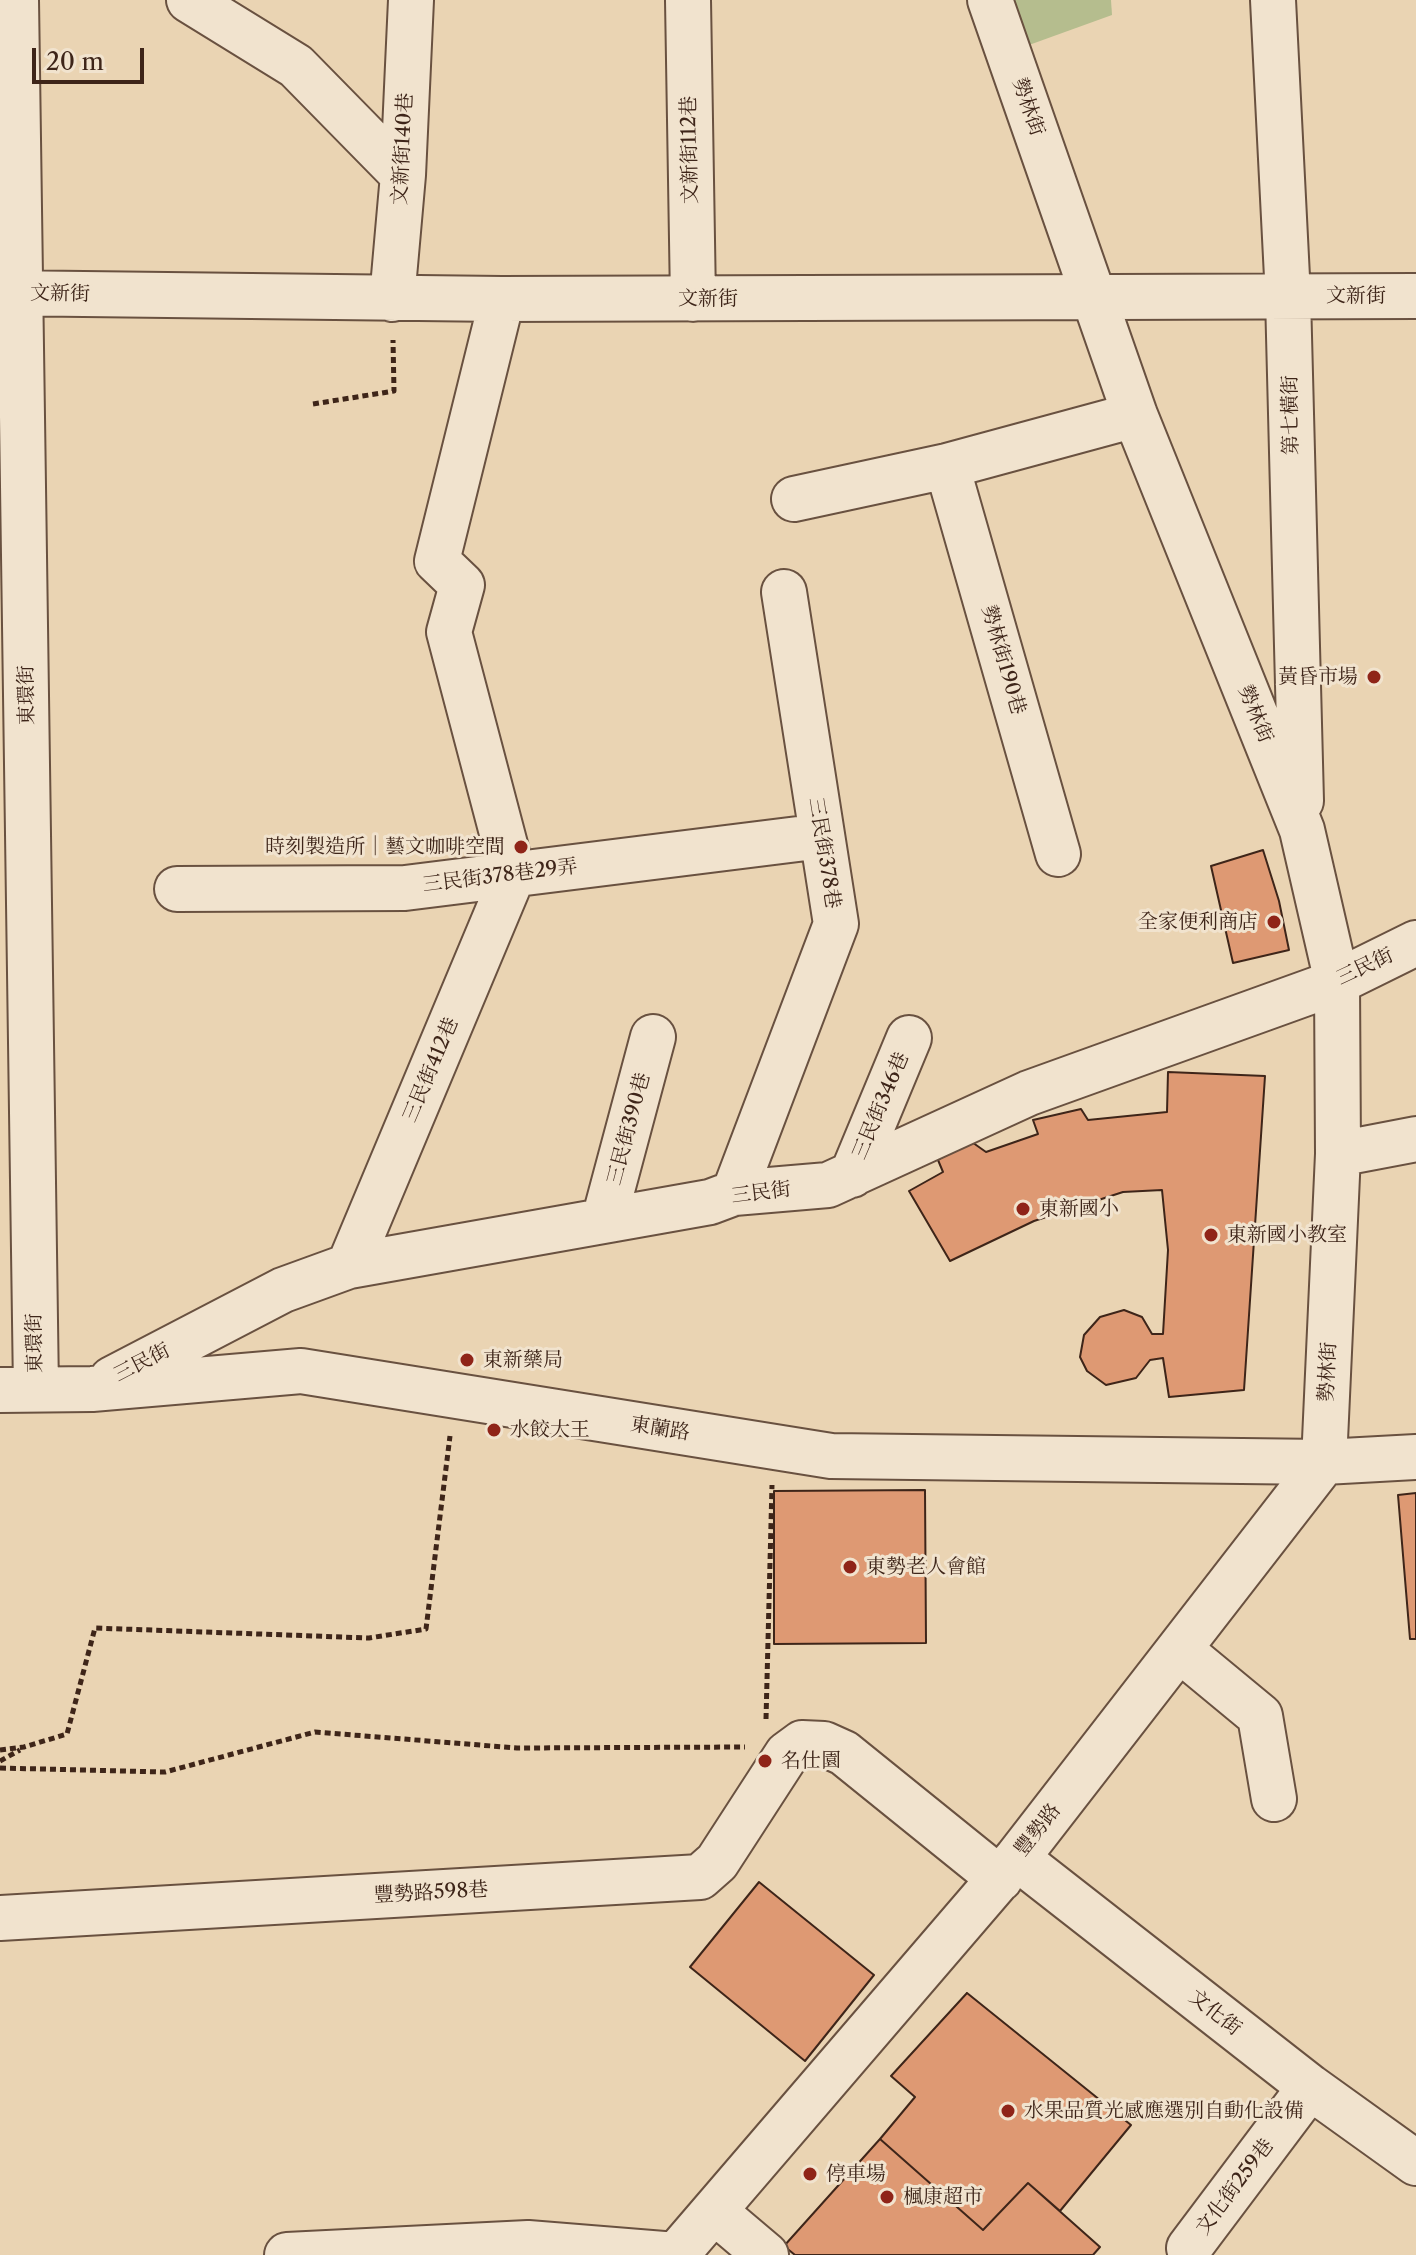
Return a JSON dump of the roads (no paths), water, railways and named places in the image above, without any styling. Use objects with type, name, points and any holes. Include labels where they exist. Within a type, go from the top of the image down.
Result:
[{"type":"street","name":"東環街","points":[[16,0],[10,294],[18,1390]]},
{"type":"street","points":[[189,0],[296,66],[403,175]]},
{"type":"street","name":"文新街140巷","points":[[392,299],[403,175],[411,0]]},
{"type":"street","name":"文新街112巷","points":[[688,0],[693,299]]},
{"type":"street","name":"勢林街","points":[[990,0],[1135,415],[1302,830],[1337,982],[1338,1154],[1324,1462]]},
{"type":"street","name":"第七橫街","points":[[1273,0],[1288,297],[1302,830]]},
{"type":"street","name":"文新街","points":[[10,294],[392,299],[1416,296]]},
{"type":"street","points":[[502,299],[437,561],[462,585],[449,632],[513,875]]},
{"type":"street","points":[[794,499],[947,466],[1135,415]]},
{"type":"street","name":"勢林街190巷","points":[[947,466],[1058,854]]},
{"type":"street","name":"三民街378巷","points":[[734,1193],[836,924],[784,592]]},
{"type":"street","name":"三民街378巷29弄","points":[[177,889],[405,888],[822,836]]},
{"type":"street","name":"三民街412巷","points":[[349,1266],[513,875]]},
{"type":"street","name":"三民街","points":[[92,1389],[283,1290],[349,1266],[710,1202],[734,1193],[828,1185],[1029,1093],[1337,982],[1416,943]]},
{"type":"street","name":"三民街390巷","points":[[604,1220],[653,1037]]},
{"type":"street","name":"三民街346巷","points":[[852,1175],[909,1038]]},
{"type":"street","points":[[1338,1154],[1416,1139]]},
{"type":"street","name":"東蘭路","points":[[18,1390],[92,1389],[301,1371],[831,1456],[1324,1462]]},
{"type":"street","points":[[1324,1462],[1416,1457]]},
{"type":"street","name":"豐勢路","points":[[676,2255],[1008,1868],[1324,1462]]},
{"type":"street","points":[[1179,1649],[1260,1716],[1274,1799]]},
{"type":"street","name":"豐勢路598巷","points":[[0,1918],[700,1877],[717,1862],[785,1750],[802,1743],[824,1744],[844,1753],[1008,1868]]},
{"type":"street","name":"文化街","points":[[1008,1868],[1414,2164]]},
{"type":"street","name":"文化街259巷","points":[[1189,2248],[1310,2087]]},
{"type":"street","points":[[714,2211],[766,2255]]},
{"type":"street","points":[[287,2255],[528,2243],[676,2255]]},
{"type":"place","name":"黃昏市場","points":[[1374,677]]},
{"type":"place","name":"時刻製造所｜藝文咖啡空間","points":[[521,847]]},
{"type":"place","name":"全家便利商店","points":[[1274,922]]},
{"type":"place","name":"東新國小","points":[[1023,1209]]},
{"type":"place","name":"東新國小教室","points":[[1211,1235]]},
{"type":"place","name":"東新藥局","points":[[467,1360]]},
{"type":"place","name":"水餃大王","points":[[494,1430]]},
{"type":"place","name":"東勢老人會館","points":[[850,1567]]},
{"type":"place","name":"名仕園","points":[[765,1761]]},
{"type":"place","name":"水果品質光感應選別自動化設備","points":[[1008,2111]]},
{"type":"place","name":"停車場","points":[[810,2174]]},
{"type":"place","name":"楓康超市","points":[[887,2197]]}]
